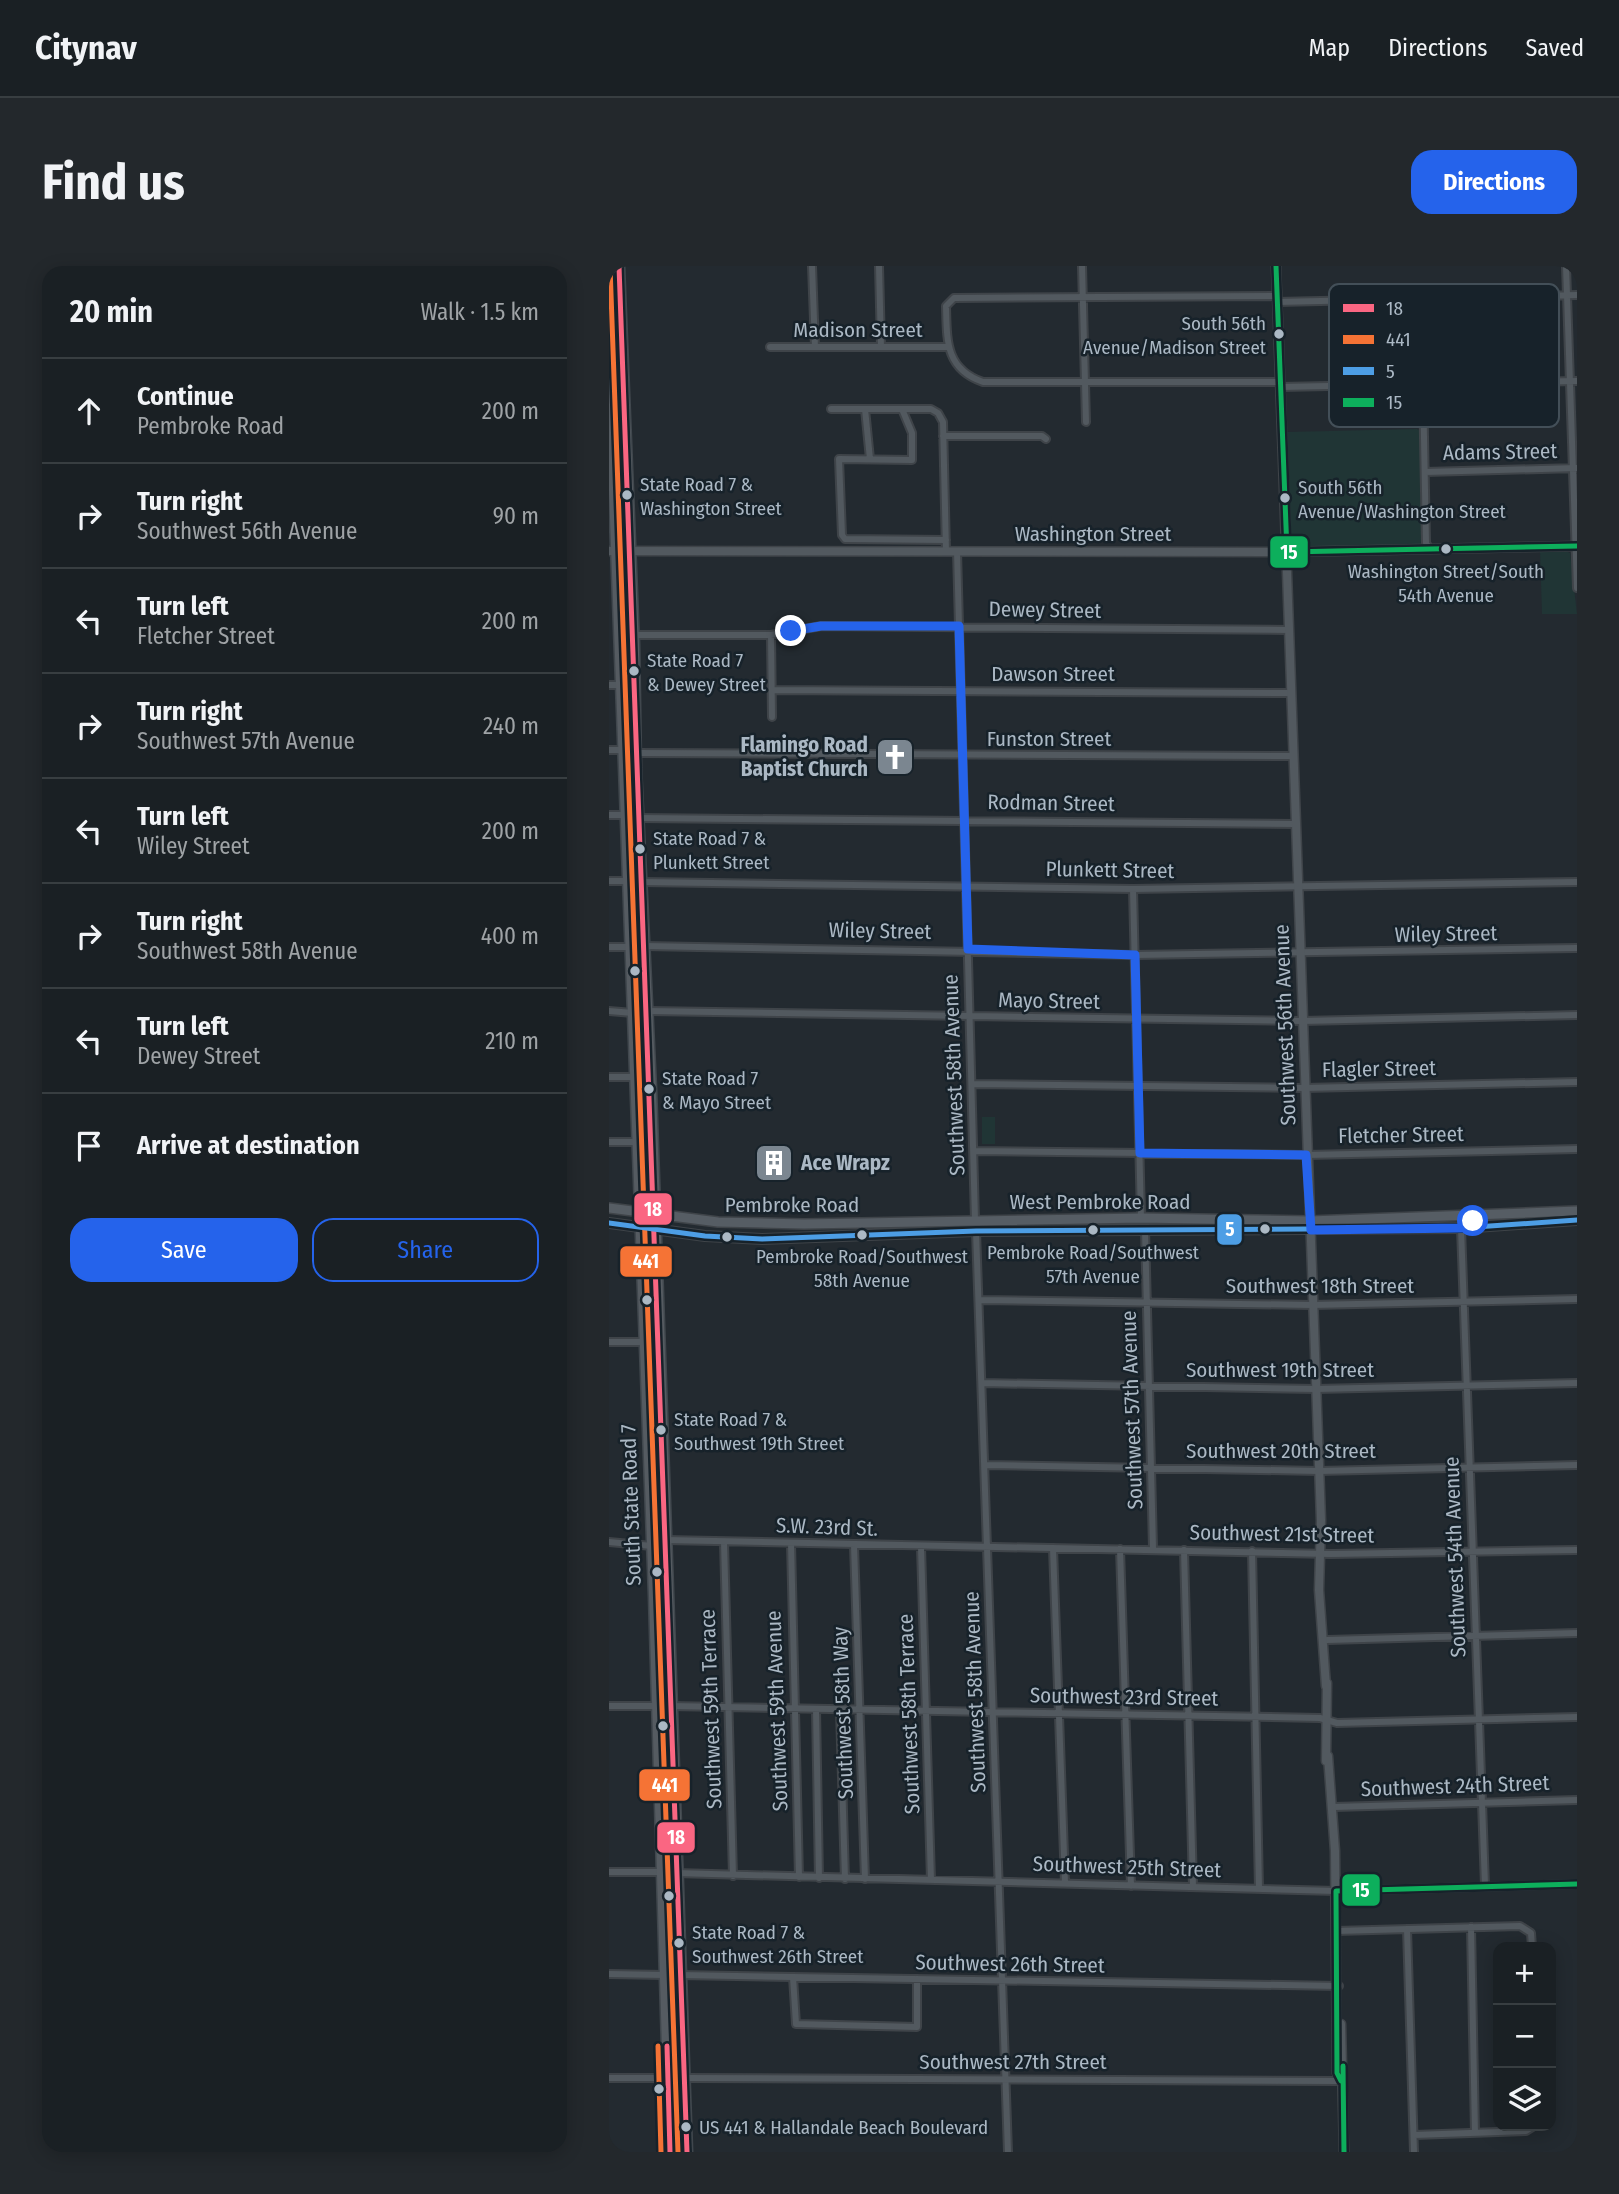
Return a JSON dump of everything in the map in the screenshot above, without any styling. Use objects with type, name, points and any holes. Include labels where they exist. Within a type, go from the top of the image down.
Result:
[{"type":"main road","name":"South State Road 7","points":[[619,266],[634,635],[636,768],[648,1011],[675,1873],[687,2152]]},
{"type":"main road","name":"South State Road 7","points":[[609,352],[614,620],[621,685],[632,947],[670,2152]]},
{"type":"main road","points":[[609,359],[623,384]]},
{"type":"main road","points":[[610,371],[623,384]]},
{"type":"main road","points":[[622,730],[636,753]]},
{"type":"main road","points":[[623,750],[636,768]]},
{"type":"main road","points":[[631,929],[635,940],[645,946]]},
{"type":"main road","points":[[632,947],[641,954],[646,963]]},
{"type":"main road","name":"Pembroke Road","points":[[609,1208],[742,1223],[975,1220]]},
{"type":"main road","points":[[1310,1226],[1443,1216],[1577,1211]]},
{"type":"main road","points":[[1461,1228],[1468,1222],[1497,1220],[1507,1214]]},
{"type":"main road","points":[[1403,1229],[1411,1224],[1440,1223],[1443,1216]]},
{"type":"main road","points":[[1082,1230],[1099,1224],[1130,1224],[1141,1218]]},
{"type":"main road","name":"West Pembroke Road","points":[[975,1220],[1141,1218],[1310,1226]]},
{"type":"main road","points":[[913,1233],[933,1227],[962,1226],[975,1220]]},
{"type":"main road","points":[[977,1231],[993,1223],[1035,1220]]},
{"type":"main road","points":[[1145,1230],[1157,1223],[1196,1220]]},
{"type":"main road","points":[[1310,1226],[1461,1228],[1577,1220]]},
{"type":"main road","name":"Pembroke Road","points":[[609,1223],[762,1239],[977,1231]]},
{"type":"main road","name":"West Pembroke Road","points":[[977,1231],[1310,1226]]},
{"type":"main road","points":[[647,1433],[663,1459]]},
{"type":"main road","points":[[651,1521],[657,1534],[665,1540]]},
{"type":"main road","points":[[652,1546],[666,1564]]},
{"type":"main road","points":[[662,1853],[668,1867],[675,1873]]},
{"type":"main road","points":[[662,1872],[676,1892]]},
{"type":"street","points":[[812,266],[815,347]]},
{"type":"street","points":[[879,266],[881,347]]},
{"type":"street","points":[[1083,266],[1086,422]]},
{"type":"street","name":"Southwest 56th Avenue","points":[[1276,266],[1321,1580],[1327,1640],[1326,1686]]},
{"type":"street","points":[[1566,266],[1573,381],[1577,588]]},
{"type":"street","name":"Madison Street","points":[[1559,296],[1577,295]]},
{"type":"street","name":"Madison Street","points":[[770,347],[947,347],[946,306],[954,298],[1329,298]]},
{"type":"street","points":[[947,347],[952,360],[962,371],[983,382],[1329,385]]},
{"type":"street","points":[[831,409],[930,409],[938,413],[943,422],[946,551]]},
{"type":"street","points":[[865,409],[870,459]]},
{"type":"street","points":[[902,409],[912,433],[912,460],[839,459],[840,528],[845,539],[946,540]]},
{"type":"street","points":[[1424,427],[1426,543],[1429,548]]},
{"type":"street","points":[[943,436],[1041,436],[1046,439]]},
{"type":"street","name":"Adams Street","points":[[1425,472],[1574,468]]},
{"type":"street","name":"Washington Street","points":[[613,551],[1287,552],[1575,546]]},
{"type":"street","name":"Southwest 58th Avenue","points":[[957,551],[975,1220]]},
{"type":"street","name":"Dewey Street","points":[[634,635],[771,635],[821,626],[1289,630]]},
{"type":"street","points":[[771,635],[772,717]]},
{"type":"street","points":[[609,685],[621,685]]},
{"type":"street","name":"Dawson Street","points":[[772,690],[1291,693]]},
{"type":"street","points":[[609,750],[623,750]]},
{"type":"street","name":"Funston Street","points":[[636,753],[961,757],[1294,756]]},
{"type":"street","points":[[609,815],[625,815]]},
{"type":"street","name":"Rodman Street","points":[[639,818],[1295,824]]},
{"type":"street","points":[[609,881],[629,881]]},
{"type":"street","name":"Plunkett Street","points":[[642,882],[1133,889],[1577,882]]},
{"type":"street","points":[[1133,889],[1141,1218]]},
{"type":"street","name":"Wiley Street","points":[[645,946],[968,949],[1135,955],[1577,948]]},
{"type":"street","points":[[609,947],[632,947]]},
{"type":"street","points":[[609,1011],[633,1013]]},
{"type":"street","name":"Mayo Street","points":[[648,1011],[1302,1021],[1577,1015]]},
{"type":"street","points":[[609,1077],[636,1077]]},
{"type":"street","name":"Flagler Street","points":[[972,1084],[1304,1088],[1577,1082]]},
{"type":"street","points":[[609,1142],[638,1142]]},
{"type":"street","name":"Fletcher Street","points":[[974,1151],[1306,1155],[1577,1149]]},
{"type":"street","name":"Southwest 54th Avenue","points":[[1461,1228],[1485,1885]]},
{"type":"street","name":"Southwest 57th Avenue","points":[[1145,1230],[1153,1548]]},
{"type":"street","name":"Southwest 58th Avenue","points":[[977,1231],[1008,2152]]},
{"type":"street","name":"Southwest 18th Street","points":[[979,1300],[1312,1305],[1577,1299]]},
{"type":"street","points":[[609,1342],[644,1342]]},
{"type":"street","name":"Southwest 19th Street","points":[[982,1383],[1316,1389],[1577,1383]]},
{"type":"street","name":"Southwest 20th Street","points":[[985,1465],[1319,1471],[1577,1465]]},
{"type":"street","name":"S.W. 23rd St.","points":[[665,1540],[921,1547],[987,1546]]},
{"type":"street","points":[[609,1542],[652,1546]]},
{"type":"street","name":"Southwest 59th Terrace","points":[[724,1542],[733,1876]]},
{"type":"street","name":"Southwest 59th Avenue","points":[[791,1544],[799,1877]]},
{"type":"street","name":"Southwest 58th Way","points":[[854,1545],[866,1879]]},
{"type":"street","name":"Southwest 21st Street","points":[[987,1546],[1321,1553],[1577,1550]]},
{"type":"street","name":"Southwest 58th Terrace","points":[[921,1547],[931,1880]]},
{"type":"street","points":[[1053,1548],[1065,1883]]},
{"type":"street","points":[[1120,1549],[1131,1886]]},
{"type":"street","points":[[1184,1550],[1193,1887]]},
{"type":"street","points":[[1252,1550],[1259,1889]]},
{"type":"street","name":"Southwest 56th Avenue","points":[[1321,1580],[1319,1590],[1326,1686],[1330,1852],[1334,1858]]},
{"type":"street","points":[[1327,1640],[1577,1633]]},
{"type":"street","points":[[609,1706],[657,1706]]},
{"type":"street","name":"Southwest 23rd Street","points":[[670,1706],[1125,1716],[1189,1715],[1320,1718],[1327,1721],[1577,1717]]},
{"type":"street","points":[[816,1709],[819,1878]]},
{"type":"street","points":[[840,1710],[845,1879]]},
{"type":"street","name":"Southwest 56th Avenue","points":[[1328,1756],[1334,1807],[1336,1931],[1340,1938],[1338,1986],[1344,2152]]},
{"type":"street","name":"Southwest 24th Street","points":[[1334,1807],[1577,1800]]},
{"type":"street","points":[[609,1872],[662,1872]]},
{"type":"street","name":"Southwest 25th Street","points":[[675,1873],[845,1879],[999,1879],[1131,1886],[1336,1891],[1577,1884]]},
{"type":"street","points":[[1471,1927],[1475,2133]]},
{"type":"street","points":[[1336,1931],[1527,1928],[1531,1942]]},
{"type":"street","points":[[1407,1930],[1414,2152]]},
{"type":"street","points":[[609,1974],[665,1975]]},
{"type":"street","name":"Southwest 26th Street","points":[[680,1975],[1338,1986]]},
{"type":"street","points":[[793,1977],[796,2024],[917,2026],[917,1979]]},
{"type":"street","points":[[609,2078],[667,2078]]},
{"type":"street","name":"Southwest 27th Street","points":[[684,2078],[1341,2081]]},
{"type":"street","points":[[1414,2135],[1528,2131]]},
{"type":"green space","points":[[1420,431],[1421,547],[1296,549],[1291,545],[1284,437],[1287,432]]},
{"type":"green space","points":[[1540,550],[1564,550],[1570,553],[1577,614],[1542,614]]},
{"type":"green space","points":[[982,1117],[995,1117],[995,1144],[982,1144]]},
{"type":"transit line","name":"441","points":[[610,266],[678,2152]]},
{"type":"transit line","name":"18","points":[[619,266],[687,2152]]},
{"type":"transit line","name":"15","points":[[1276,266],[1287,552],[1577,546]]},
{"type":"transit line","name":"5","points":[[609,1223],[705,1236],[762,1239],[976,1231],[1461,1228],[1577,1220]]},
{"type":"transit line","name":"15","points":[[1341,2081],[1337,2073],[1336,1891],[1577,1884]]},
{"type":"transit line","name":"441","points":[[658,2046],[661,2152]]},
{"type":"transit line","name":"18","points":[[667,2046],[670,2152]]},
{"type":"transit line","name":"15","points":[[1343,2066],[1344,2152]]},
{"type":"place","name":"South 56th Avenue/Madison Street","points":[[1279,334]]},
{"type":"place","name":"State Road 7 & Washington Street","points":[[627,495]]},
{"type":"place","name":"South 56th Avenue/Washington Street","points":[[1285,498]]},
{"type":"place","name":"Washington Street/South 54th Avenue","points":[[1446,549]]},
{"type":"place","name":"State Road 7 & Dewey Street","points":[[634,671]]},
{"type":"place","name":"Flamingo Road Baptist Church","points":[[895,757]]},
{"type":"place","name":"State Road 7 & Plunkett Street","points":[[640,849]]},
{"type":"place","name":"State Road 7 & Mayo Street","points":[[649,1089]]},
{"type":"place","name":"Ace Wrapz","points":[[774,1163]]},
{"type":"place","name":"Pembroke Road/Southwest 57th Avenue","points":[[1093,1230]]},
{"type":"place","name":"Pembroke Road/Southwest 58th Avenue","points":[[862,1235]]},
{"type":"place","name":"State Road 7 & Southwest 19th Street","points":[[661,1430]]},
{"type":"place","name":"State Road 7 & Southwest 26th Street","points":[[679,1943]]},
{"type":"place","name":"US 441 & Hallandale Beach Boulevard","points":[[686,2127]]},
{"type":"route","points":[[791,631],[821,626],[959,626],[968,949],[1135,955],[1140,1153],[1306,1155],[1311,1230],[1461,1228],[1473,1221]]}]
